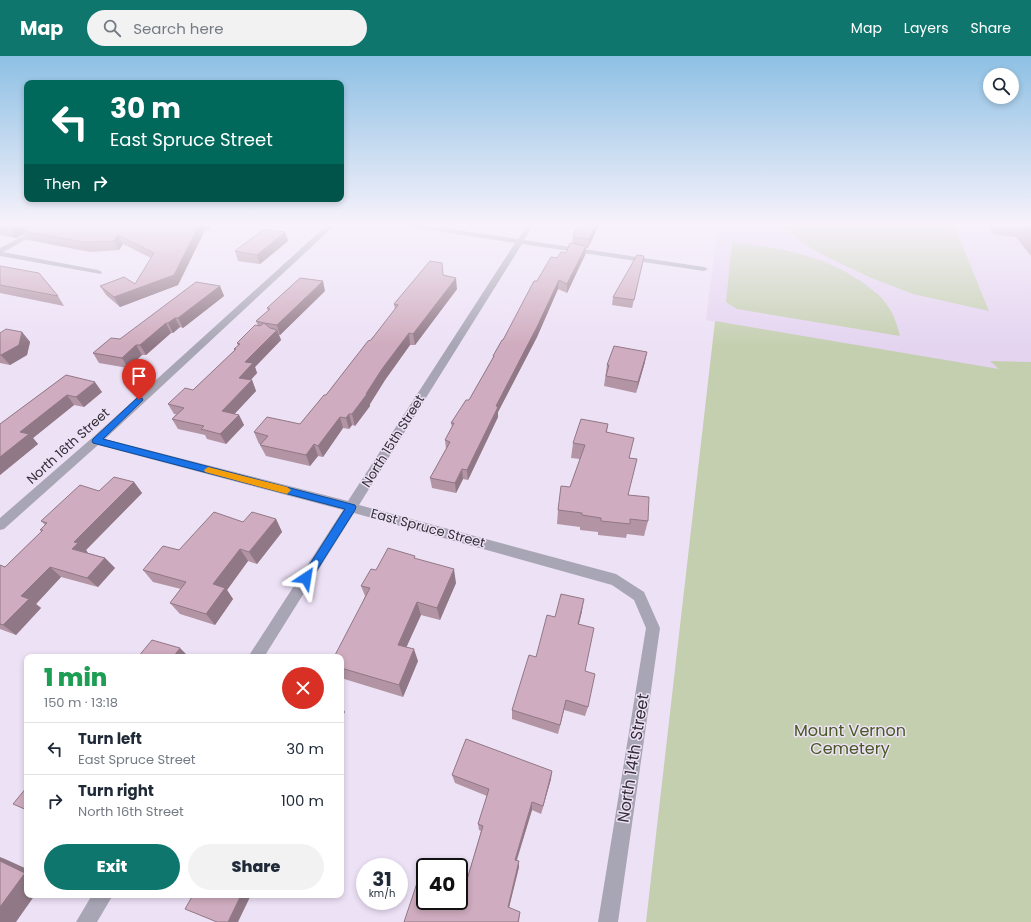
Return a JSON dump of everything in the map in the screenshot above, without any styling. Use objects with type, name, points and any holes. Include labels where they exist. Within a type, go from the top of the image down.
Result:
[{"type":"street","points":[[66,265],[98,272]]},
{"type":"street","name":"North 16th Street","points":[[0,525],[96,441],[286,265]]},
{"type":"street","name":"North 15th Street","points":[[258,654],[505,265]]},
{"type":"street","points":[[681,265],[704,269]]},
{"type":"street","name":"East Spruce Street","points":[[96,441],[351,507],[616,580],[639,596]]},
{"type":"street","name":"North 14th Street","points":[[608,922],[653,628],[639,596]]},
{"type":"street","points":[[86,922],[101,898]]},
{"type":"shaded area","points":[[713,265],[1031,265],[1031,375],[706,320]]},
{"type":"green space","points":[[730,265],[833,265],[862,282],[882,298],[893,316],[900,336],[737,309],[726,302]]},
{"type":"green space","points":[[845,265],[970,265],[989,311],[913,294],[869,277]]},
{"type":"green space","name":"Mount Vernon Cemetery","points":[[715,321],[999,369],[990,361],[1031,362],[1031,922],[646,922]]},
{"type":"building","points":[[146,265],[179,265],[174,275],[114,297],[100,286],[124,277],[135,284]]},
{"type":"building","points":[[426,265],[442,265],[443,275],[456,278],[413,334],[409,333],[382,369],[367,394],[352,414],[349,414],[346,418],[340,417],[318,446],[314,444],[306,455],[260,445],[268,436],[254,432],[267,417],[300,424],[324,395],[326,395],[398,305],[394,304]]},
{"type":"building","points":[[546,265],[576,265],[567,284],[559,280],[537,327],[496,406],[498,407],[467,470],[462,469],[455,483],[430,478],[450,442],[445,440],[454,423],[451,423],[466,400],[469,400],[534,281],[537,281]]},
{"type":"building","points":[[631,265],[642,265],[634,300],[613,297]]},
{"type":"building","points":[[0,266],[39,273],[58,296],[0,285]]},
{"type":"building","points":[[300,278],[323,281],[277,325],[256,321],[270,309],[267,308]]},
{"type":"building","points":[[196,282],[220,286],[178,318],[166,323],[140,345],[136,345],[122,358],[93,353],[111,338],[120,339]]},
{"type":"building","points":[[264,323],[270,328],[277,330],[245,362],[253,363],[239,378],[252,380],[222,411],[239,415],[220,434],[201,429],[204,426],[172,419],[184,408],[168,404],[185,388],[193,390],[236,349],[234,349],[240,344],[237,343],[255,325],[260,326]]},
{"type":"building","points":[[6,329],[22,332],[19,345],[0,355],[0,333]]},
{"type":"building","points":[[614,346],[647,352],[638,382],[606,376],[609,365],[607,365]]},
{"type":"building","points":[[66,375],[95,382],[76,397],[67,395],[20,432],[29,434],[0,457],[0,424]]},
{"type":"building","points":[[581,419],[608,424],[606,432],[634,438],[629,458],[637,459],[628,495],[649,497],[648,521],[630,519],[630,524],[601,521],[601,518],[582,515],[582,513],[558,510],[561,486],[570,487],[585,445],[573,443]]},
{"type":"building","points":[[114,477],[134,482],[74,542],[78,543],[72,549],[105,558],[87,578],[50,567],[21,596],[29,599],[3,625],[0,624],[0,565],[5,567],[43,530],[40,530],[47,523],[41,521],[80,485],[99,491]]},
{"type":"building","points":[[214,512],[243,522],[252,512],[276,519],[249,552],[240,549],[213,584],[225,588],[206,614],[170,603],[186,582],[143,570],[163,546],[179,550]]},
{"type":"building","points":[[388,548],[415,556],[414,558],[454,569],[437,608],[417,602],[398,645],[414,649],[399,685],[344,669],[344,654],[336,654],[370,588],[361,586],[371,569],[376,570]]},
{"type":"building","points":[[561,594],[584,599],[578,624],[594,628],[585,671],[595,674],[588,707],[566,700],[560,725],[512,710],[529,655],[536,657],[547,615],[555,617]]},
{"type":"building","points":[[152,640],[180,648],[175,654],[140,654]]},
{"type":"building","points":[[466,739],[552,771],[543,806],[532,802],[515,860],[519,861],[508,907],[520,912],[518,922],[404,922],[416,886],[416,910],[468,910],[468,876],[483,826],[478,824],[489,789],[452,775]]},
{"type":"building","points":[[24,791],[24,809],[13,804]]},
{"type":"building","points":[[0,861],[24,873],[24,874],[0,907]]},
{"type":"building","points":[[191,898],[240,898],[228,922],[217,922],[185,909]]},
{"type":"slow traffic","points":[[208,470],[287,490]]},
{"type":"route","points":[[139,400],[96,441],[351,507],[306,578]]}]
